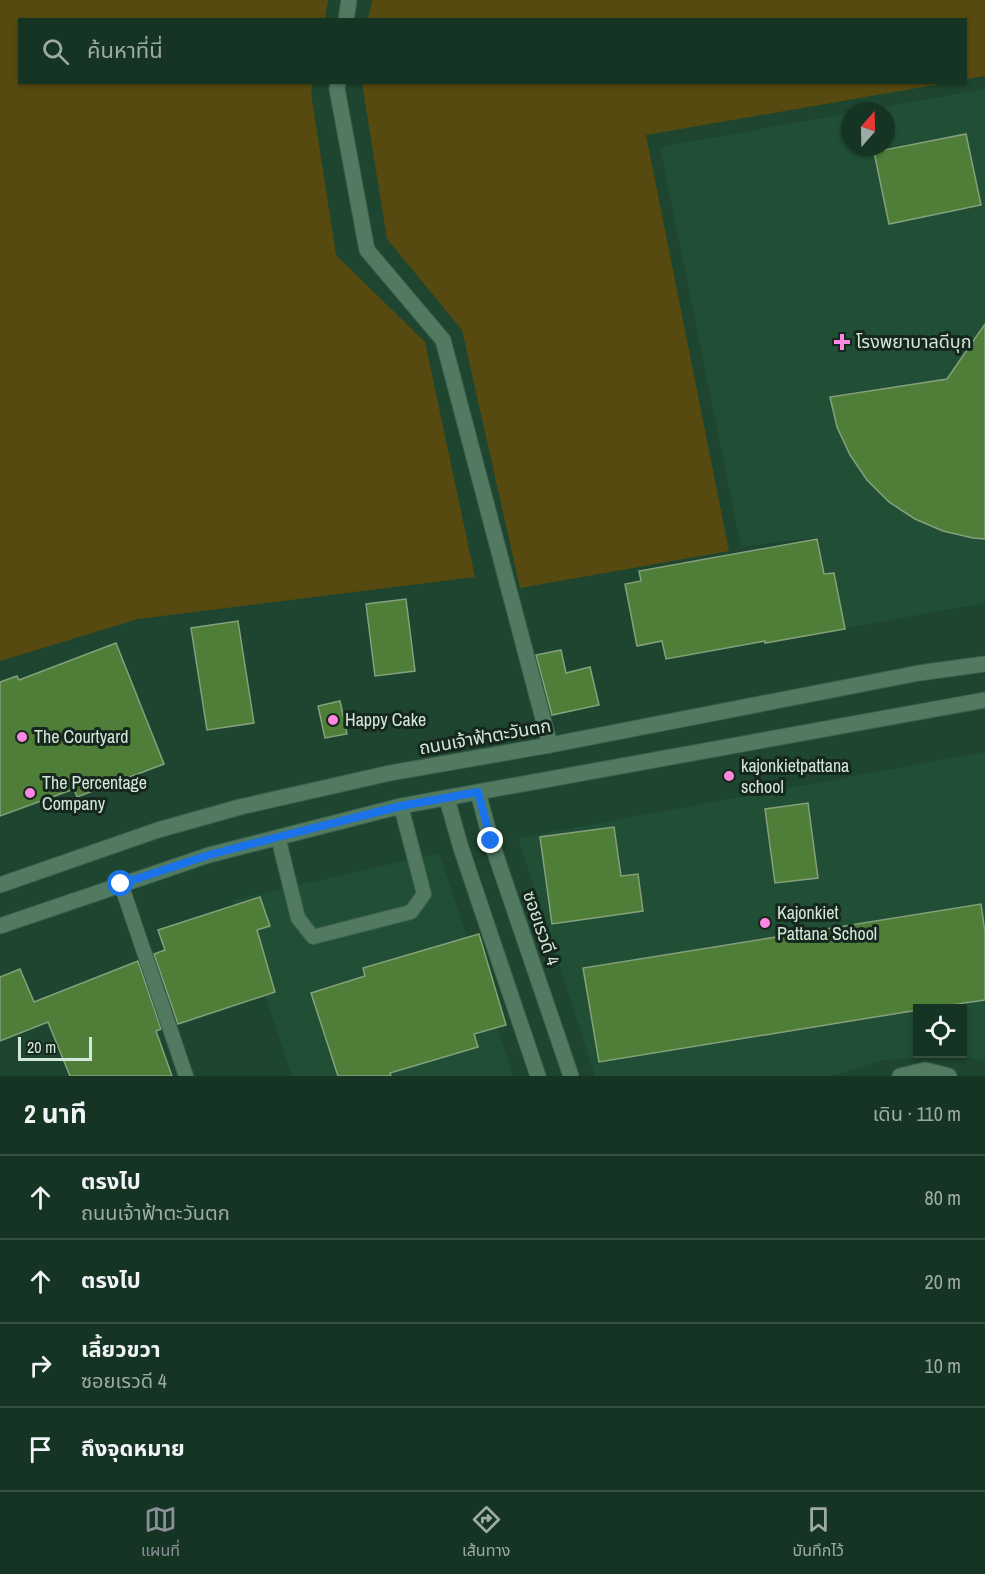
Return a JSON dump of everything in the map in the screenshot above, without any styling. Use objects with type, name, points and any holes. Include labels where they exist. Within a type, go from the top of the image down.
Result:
[{"type":"main road","points":[[346,18],[349,0]]},
{"type":"main road","points":[[338,84],[367,250],[443,340],[550,745]]},
{"type":"main road","name":"ถนนเจ้าฟ้าตะวันตก","points":[[0,885],[118,843],[240,807],[390,773],[550,745],[919,673],[985,664]]},
{"type":"main road","points":[[0,926],[209,855],[401,806],[985,700]]},
{"type":"main road","name":"ซอยเรวดี 4","points":[[478,792],[491,841],[571,1076]]},
{"type":"main road","points":[[447,799],[461,848],[538,1076]]},
{"type":"main road","points":[[900,1076],[925,1070],[949,1076]]},
{"type":"lane","points":[[278,837],[298,918],[313,937],[411,912],[424,894],[401,806]]},
{"type":"lane","points":[[121,884],[186,1076]]},
{"type":"shaded area","points":[[0,0],[328,0],[325,18],[18,18],[18,84],[313,84],[311,93],[336,255],[425,342],[475,577],[138,619],[0,661]]},
{"type":"shaded area","points":[[372,0],[985,0],[985,76],[967,79],[967,18],[368,18]]},
{"type":"shaded area","points":[[362,84],[940,84],[646,135],[729,551],[520,588],[462,330],[387,239]]},
{"type":"shaded area","name":"โรงพยาบาลดีบุก","points":[[985,89],[985,603],[834,630],[818,537],[741,547],[660,147],[841,115],[841,156],[895,156],[895,105]]},
{"type":"shaded area","name":"Kajonkiet Pattana School","points":[[985,752],[985,1062],[967,1057],[967,1004],[913,1004],[914,1058],[883,1060],[833,1076],[595,1076],[518,838]]},
{"type":"shaded area","points":[[439,853],[513,1076],[292,1076],[233,900]]},
{"type":"building","points":[[966,134],[981,205],[889,224],[875,156],[895,156],[895,148]]},
{"type":"building","points":[[985,324],[985,539],[943,531],[915,519],[889,502],[867,480],[850,455],[837,427],[830,397],[947,379]]},
{"type":"building","points":[[817,539],[824,574],[834,573],[845,629],[666,659],[662,641],[637,646],[625,584],[641,581],[639,571]]},
{"type":"building","points":[[406,599],[415,671],[375,676],[366,604]]},
{"type":"building","points":[[238,621],[254,723],[207,730],[191,628]]},
{"type":"building","points":[[116,643],[164,764],[77,797],[74,789],[0,816],[0,682],[17,676],[19,680]]},
{"type":"building","points":[[561,650],[566,673],[590,667],[599,705],[552,715],[536,655]]},
{"type":"building","name":"Happy Cake","points":[[340,701],[347,734],[325,738],[318,706]]},
{"type":"building","points":[[808,803],[818,878],[775,883],[765,809]]},
{"type":"building","points":[[614,827],[621,876],[638,874],[643,911],[552,924],[540,837]]},
{"type":"building","points":[[260,897],[270,926],[257,930],[275,992],[178,1024],[154,954],[165,950],[158,930]]},
{"type":"building","points":[[981,904],[985,932],[985,1000],[958,1004],[913,1004],[913,1011],[599,1062],[583,968]]},
{"type":"building","points":[[479,934],[506,1025],[474,1034],[478,1047],[390,1073],[391,1076],[338,1076],[311,993],[365,976],[363,968]]},
{"type":"building","points":[[138,961],[161,1029],[156,1031],[172,1076],[70,1076],[48,1022],[0,1041],[0,977],[20,969],[34,1002]]},
{"type":"place","name":"โรงพยาบาลดีบุก","points":[[842,342]]},
{"type":"place","name":"Happy Cake","points":[[333,720]]},
{"type":"place","name":"The Courtyard","points":[[22,737]]},
{"type":"place","name":"kajonkietpattana school","points":[[729,776]]},
{"type":"place","name":"The Percentage Company","points":[[30,793]]},
{"type":"place","name":"Kajonkiet Pattana School","points":[[765,923]]},
{"type":"route","points":[[121,884],[209,855],[278,837],[401,806],[478,792],[491,841]]}]
